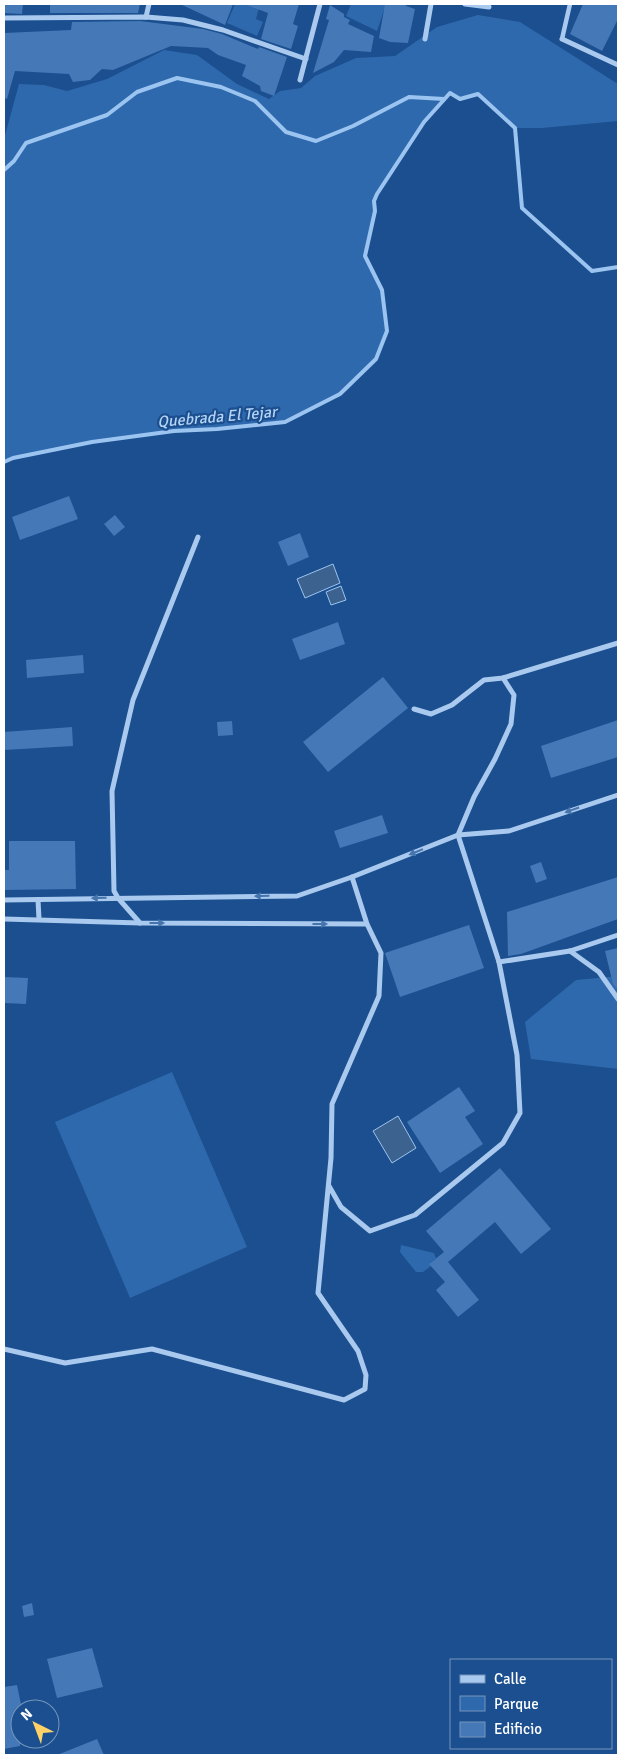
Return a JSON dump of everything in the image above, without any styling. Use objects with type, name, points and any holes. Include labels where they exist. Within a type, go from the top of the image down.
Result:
[{"type":"street","points":[[146,17],[149,4]]},
{"type":"street","points":[[300,80],[320,4]]},
{"type":"street","points":[[425,39],[431,4]]},
{"type":"street","points":[[465,4],[490,7]]},
{"type":"street","points":[[570,4],[562,39],[618,64]]},
{"type":"street","points":[[4,18],[146,17],[183,20],[223,30],[306,59]]},
{"type":"street","points":[[140,923],[114,891],[112,791],[133,700],[198,537]]},
{"type":"street","points":[[414,709],[430,714],[452,705],[484,680],[503,678],[618,643]]},
{"type":"street","points":[[328,1186],[341,1207],[370,1231],[416,1215],[503,1143],[520,1113],[516,1055],[498,962],[458,835],[474,797],[495,759],[511,724],[514,695],[503,678]]},
{"type":"street","points":[[4,900],[297,896],[352,877],[458,835],[509,831],[618,795]]},
{"type":"street","points":[[4,1349],[65,1363],[152,1349],[344,1400],[365,1389],[366,1375],[358,1351],[318,1293],[328,1186],[332,1104],[379,996],[381,953],[367,924],[352,877]]},
{"type":"street","points":[[38,900],[39,920]]},
{"type":"street","points":[[4,919],[140,923],[367,924]]},
{"type":"street","points":[[498,962],[570,952],[618,935]]},
{"type":"street","points":[[570,952],[599,972],[618,999]]},
{"type":"green space","points":[[235,4],[260,4],[256,19],[263,22],[257,36],[227,23]]},
{"type":"green space","points":[[351,4],[386,4],[377,31],[346,16]]},
{"type":"green space","points":[[478,15],[520,22],[618,84],[618,121],[542,128],[515,128],[478,94],[463,98],[450,93],[429,115],[374,200],[375,211],[365,256],[382,290],[387,331],[376,359],[340,394],[285,422],[174,431],[92,442],[13,458],[4,462],[4,139],[19,84],[44,85],[67,91],[107,79],[164,50],[197,55],[237,84],[269,99],[280,91],[301,88],[315,76],[356,58],[395,56],[437,27]]},
{"type":"green space","points":[[618,976],[618,1069],[531,1059],[525,1022],[576,980]]},
{"type":"green space","points":[[172,1072],[247,1247],[130,1298],[55,1122]]},
{"type":"green space","points":[[401,1245],[434,1253],[436,1258],[430,1263],[431,1266],[423,1272],[416,1272],[400,1252]]},
{"type":"shaded area","points":[[333,564],[340,583],[305,598],[297,579]]},
{"type":"shaded area","points":[[341,586],[346,600],[331,605],[326,592]]},
{"type":"shaded area","points":[[398,1116],[416,1148],[392,1163],[373,1131]]},
{"type":"building","points":[[4,4],[23,4],[22,14],[4,13]]},
{"type":"building","points":[[50,4],[140,4],[138,13],[50,13]]},
{"type":"building","points":[[180,4],[233,4],[225,25]]},
{"type":"building","points":[[248,4],[299,4],[293,24],[298,26],[291,49],[261,39],[268,13]]},
{"type":"building","points":[[385,4],[406,4],[406,6],[415,9],[408,43],[390,42],[379,38]]},
{"type":"building","points":[[583,4],[618,4],[618,19],[602,51],[570,34]]},
{"type":"building","points":[[330,5],[350,20],[348,24],[374,36],[371,52],[344,50],[334,62],[313,73],[329,20],[326,19]]},
{"type":"building","points":[[140,21],[203,29],[222,34],[258,49],[259,47],[287,57],[274,96],[261,91],[260,86],[242,76],[246,65],[218,55],[208,48],[171,46],[113,70],[102,69],[90,80],[73,82],[69,74],[15,71],[7,99],[4,98],[4,33],[71,30],[72,22]]},
{"type":"building","points":[[69,496],[78,519],[20,540],[12,517]]},
{"type":"building","points":[[115,515],[125,527],[114,536],[104,524]]},
{"type":"building","points":[[300,533],[309,557],[288,566],[278,542]]},
{"type":"building","points":[[338,622],[345,644],[300,660],[292,639]]},
{"type":"building","points":[[83,655],[84,673],[27,678],[26,660]]},
{"type":"building","points":[[383,677],[408,708],[328,772],[303,742]]},
{"type":"building","points":[[618,720],[618,757],[551,778],[541,746]]},
{"type":"building","points":[[232,721],[233,735],[218,736],[217,722]]},
{"type":"building","points":[[72,727],[73,746],[4,750],[4,732]]},
{"type":"building","points":[[382,815],[388,833],[340,848],[334,831]]},
{"type":"building","points":[[9,841],[75,841],[76,889],[5,890],[5,870],[9,870]]},
{"type":"building","points":[[541,862],[547,879],[536,883],[530,866]]},
{"type":"building","points":[[618,877],[618,919],[521,954],[508,956],[507,912]]},
{"type":"building","points":[[469,925],[484,968],[400,997],[385,953]]},
{"type":"building","points":[[618,948],[618,988],[616,988],[613,984],[605,951]]},
{"type":"building","points":[[4,977],[28,978],[26,1004],[4,1003]]},
{"type":"building","points":[[459,1087],[475,1111],[465,1117],[483,1144],[440,1173],[407,1122]]},
{"type":"building","points":[[500,1168],[551,1229],[521,1254],[495,1222],[448,1262],[479,1300],[458,1317],[436,1290],[445,1282],[429,1264],[444,1252],[426,1231]]},
{"type":"building","points":[[32,1603],[34,1615],[24,1617],[22,1606]]},
{"type":"building","points":[[92,1648],[103,1687],[57,1698],[47,1659]]},
{"type":"building","points":[[17,1685],[20,1699],[10,1699],[10,1748],[4,1749],[4,1687]]},
{"type":"building","points":[[97,1739],[104,1755],[57,1755]]},
{"type":"waterway","points":[[4,170],[14,161],[26,143],[107,115],[137,92],[177,78],[221,87],[255,101],[286,132],[316,141],[353,126],[409,97],[444,99]]},
{"type":"waterway","name":"Quebrada El Tejar","points":[[4,462],[13,458],[92,442],[174,431],[285,422],[340,394],[376,359],[387,331],[382,290],[365,256],[375,211],[374,201],[424,122],[450,93],[460,99],[478,94],[515,128],[522,208],[592,271],[618,267]]}]
